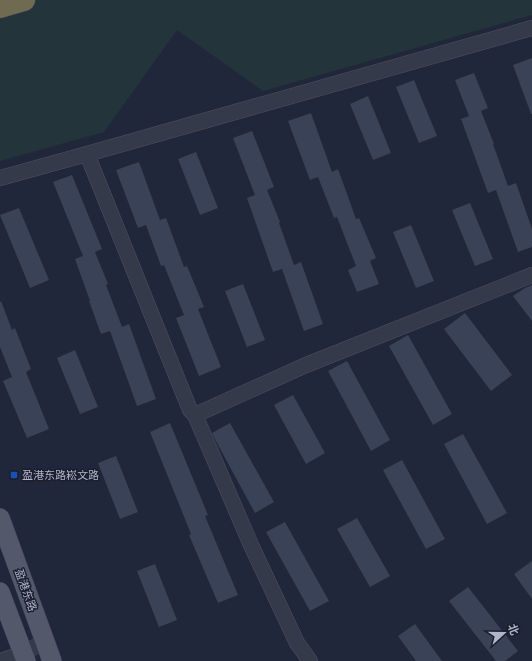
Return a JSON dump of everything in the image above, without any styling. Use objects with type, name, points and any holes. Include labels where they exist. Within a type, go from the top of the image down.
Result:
[{"type":"highway","points":[[0,7],[24,0]]},
{"type":"main road","name":"盈港东路","points":[[0,518],[52,661]]},
{"type":"main road","points":[[0,592],[24,657]]},
{"type":"street","points":[[0,178],[532,28]]},
{"type":"street","points":[[87,154],[190,410],[195,415],[251,545],[298,642],[310,661]]},
{"type":"street","points":[[195,415],[306,365],[532,275]]},
{"type":"street","points":[[1,661],[24,657],[44,642]]},
{"type":"shaded area","points":[[0,0],[532,0],[532,15],[263,91],[177,30],[104,132],[0,161]]},
{"type":"building","points":[[532,58],[532,114],[531,114],[513,65]]},
{"type":"building","points":[[474,73],[488,108],[481,111],[508,186],[516,183],[532,229],[532,247],[518,252],[496,190],[488,193],[461,119],[469,116],[455,80]]},
{"type":"building","points":[[414,80],[437,136],[419,143],[396,87]]},
{"type":"building","points":[[368,96],[391,153],[373,160],[350,104]]},
{"type":"building","points":[[311,113],[332,172],[338,169],[356,219],[359,218],[376,258],[370,261],[379,284],[357,292],[348,270],[356,266],[337,217],[334,218],[318,177],[310,180],[288,121]]},
{"type":"building","points":[[252,131],[274,187],[267,190],[280,222],[279,223],[294,265],[301,262],[323,324],[304,331],[282,269],[273,272],[247,198],[255,195],[233,138]]},
{"type":"building","points":[[196,152],[218,208],[200,215],[178,159]]},
{"type":"building","points":[[139,162],[160,220],[166,218],[184,267],[187,266],[204,307],[198,309],[221,367],[199,376],[176,318],[184,315],[164,265],[161,266],[146,225],[138,228],[116,170]]},
{"type":"building","points":[[72,175],[102,249],[95,252],[108,284],[106,285],[122,327],[129,324],[156,399],[137,406],[110,331],[101,334],[75,259],[83,256],[53,182]]},
{"type":"building","points":[[470,203],[493,259],[475,266],[452,210]]},
{"type":"building","points":[[19,208],[49,280],[30,288],[0,215]]},
{"type":"building","points":[[411,225],[434,281],[416,288],[393,232]]},
{"type":"building","points":[[243,284],[265,340],[247,347],[225,291]]},
{"type":"building","points":[[532,285],[532,321],[513,296]]},
{"type":"building","points":[[1,301],[12,330],[15,328],[31,369],[26,372],[49,429],[27,438],[3,381],[12,377],[0,347]]},
{"type":"building","points":[[465,313],[512,375],[491,391],[444,329]]},
{"type":"building","points":[[408,335],[452,414],[433,425],[389,346]]},
{"type":"building","points":[[75,350],[98,407],[80,414],[57,358]]},
{"type":"building","points":[[347,361],[390,440],[371,451],[328,371]]},
{"type":"building","points":[[293,395],[325,453],[306,464],[274,405]]},
{"type":"building","points":[[170,423],[208,515],[205,516],[238,595],[218,603],[189,535],[191,534],[150,432]]},
{"type":"building","points":[[230,423],[274,502],[255,513],[212,433]]},
{"type":"building","points":[[463,434],[507,513],[487,524],[444,444]]},
{"type":"building","points":[[116,456],[138,512],[120,519],[98,463]]},
{"type":"building","points":[[402,460],[445,539],[426,549],[383,470]]},
{"type":"building","points":[[357,518],[390,576],[370,587],[337,529]]},
{"type":"building","points":[[285,522],[329,601],[310,611],[266,532]]},
{"type":"building","points":[[532,561],[532,599],[514,574]]},
{"type":"building","points":[[155,564],[177,620],[159,627],[137,571]]},
{"type":"building","points":[[468,587],[518,651],[505,661],[496,661],[449,601]]},
{"type":"building","points":[[415,624],[442,661],[416,661],[398,636]]},
{"type":"place","name":"盈港东路崧文路","points":[[14,475]]}]
